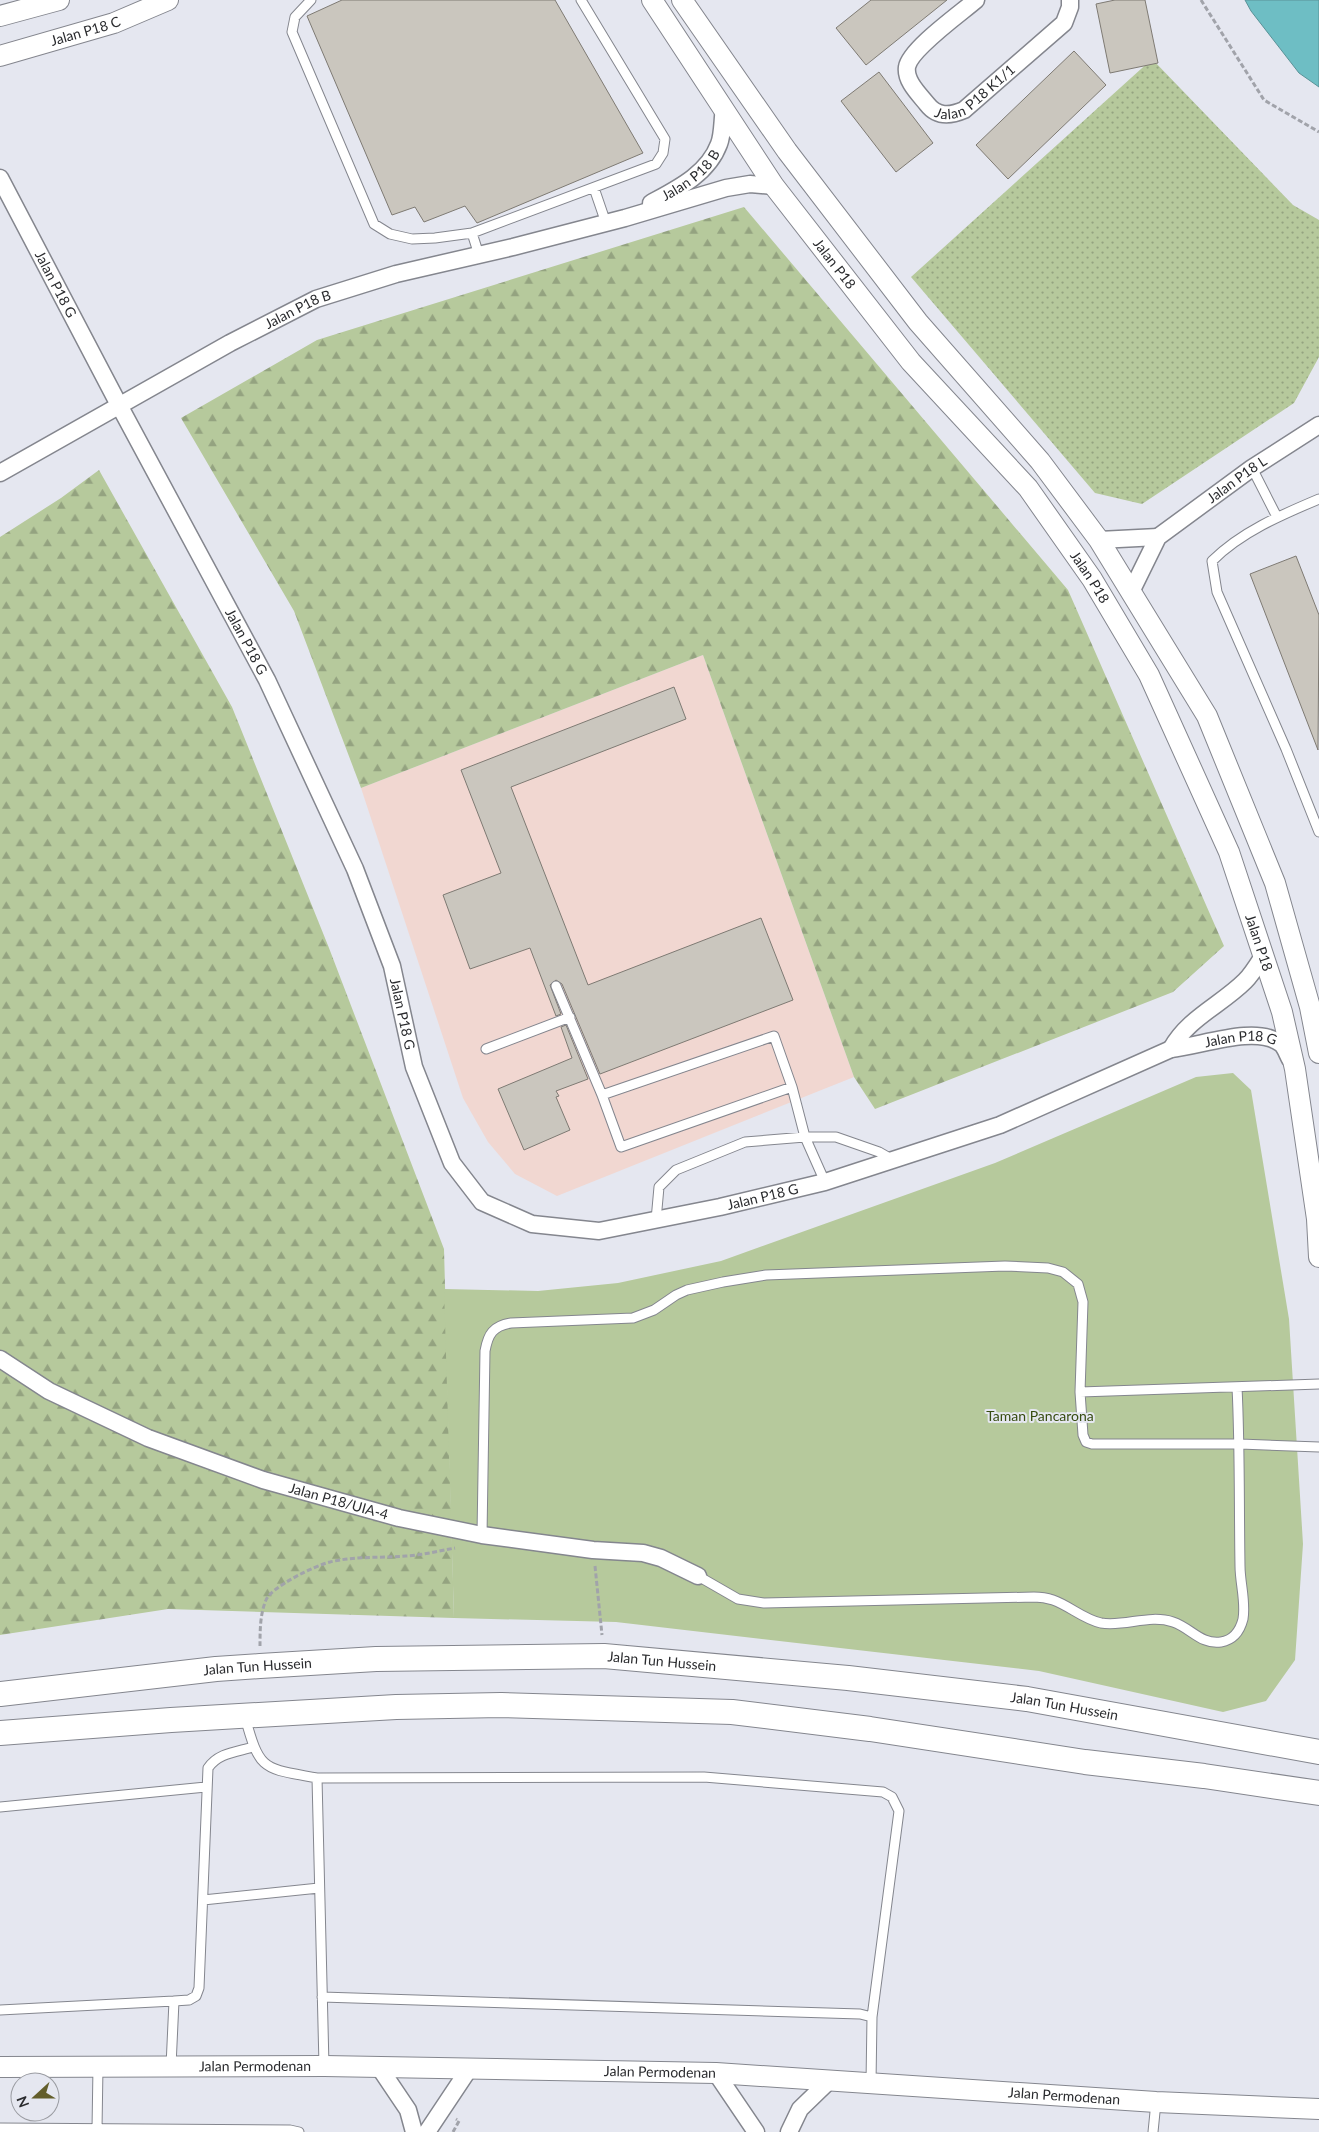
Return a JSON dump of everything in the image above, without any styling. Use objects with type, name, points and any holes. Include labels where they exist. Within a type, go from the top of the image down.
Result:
[{"type":"main road","name":"Jalan Tun Hussein","points":[[0,1694],[196,1671],[260,1666],[376,1659],[604,1656],[848,1678],[1028,1699],[1319,1752]]},
{"type":"main road","points":[[0,1733],[245,1715],[396,1707],[501,1705],[732,1712],[870,1729],[1085,1762],[1204,1776],[1319,1793]]},
{"type":"street","points":[[0,16],[59,0]]},
{"type":"street","name":"Jalan P18 C","points":[[0,56],[114,23],[168,0]]},
{"type":"street","name":"Jalan P18","points":[[652,0],[774,186],[911,362],[1028,488],[1092,579],[1154,683],[1229,852],[1282,1012],[1295,1069],[1317,1219],[1319,1257]]},
{"type":"street","name":"Jalan P18","points":[[682,0],[787,151],[918,322],[1040,461],[1099,540],[1207,716],[1275,883],[1310,1007],[1319,1053]]},
{"type":"street","name":"Jalan P18 K1/1","points":[[976,0],[915,51],[907,67],[911,84],[933,112],[951,116],[964,110],[1064,23],[1070,7],[1070,0]]},
{"type":"street","name":"Jalan P18 B","points":[[625,218],[687,183],[710,162],[720,143],[724,109]]},
{"type":"street","name":"Jalan P18 G","points":[[0,178],[119,405],[267,680],[355,869],[392,966],[414,1067],[452,1163],[482,1202],[532,1224],[599,1230],[656,1220],[825,1182],[1000,1125],[1171,1049],[1188,1048],[1242,1036],[1263,1035],[1282,1044],[1295,1069]]},
{"type":"street","name":"Jalan P18 B","points":[[0,472],[230,343],[316,298],[396,274],[625,218],[726,188],[750,184],[774,186]]},
{"type":"street","name":"Jalan P18 L","points":[[1131,592],[1158,537],[1252,468],[1319,425]]},
{"type":"street","points":[[1099,540],[1158,537]]},
{"type":"street","name":"Jalan P18 G","points":[[1171,1049],[1177,1038],[1186,1028],[1245,981],[1263,956]]},
{"type":"street","name":"Jalan P18/UIA-4","points":[[0,1359],[49,1391],[148,1438],[263,1480],[399,1518],[482,1535],[594,1550],[643,1553],[661,1558],[698,1576]]},
{"type":"street","name":"Jalan Permodenan","points":[[0,2067],[324,2066],[716,2073],[1156,2102],[1319,2109]]},
{"type":"street","points":[[379,2067],[408,2110],[414,2132]]},
{"type":"street","points":[[427,2132],[469,2069]]},
{"type":"street","points":[[716,2073],[756,2132]]},
{"type":"street","points":[[789,2132],[800,2109],[830,2080]]},
{"type":"lane","points":[[311,0],[295,17],[292,32],[374,224],[390,234],[412,239],[472,233],[656,164],[664,153],[665,139],[581,0]]},
{"type":"lane","points":[[594,188],[606,222]]},
{"type":"lane","points":[[472,233],[479,255]]},
{"type":"lane","points":[[1252,468],[1277,517]]},
{"type":"lane","points":[[1319,499],[1277,517],[1223,550],[1212,561],[1216,592],[1286,749],[1319,832]]},
{"type":"lane","points":[[556,986],[602,1095],[621,1147],[792,1087]]},
{"type":"lane","points":[[486,1048],[570,1017]]},
{"type":"lane","points":[[602,1095],[774,1036],[792,1087],[805,1136],[825,1182]]},
{"type":"lane","points":[[656,1220],[659,1188],[676,1170],[745,1142],[805,1136],[836,1136],[879,1152],[893,1160]]},
{"type":"lane","points":[[482,1535],[484,1351],[492,1330],[500,1325],[511,1323],[633,1318],[654,1310],[687,1290],[766,1275],[920,1268],[1036,1267],[1063,1272],[1078,1284],[1081,1292],[1083,1333],[1080,1392],[1083,1435],[1086,1442],[1092,1444],[1240,1444],[1319,1447]]},
{"type":"lane","points":[[1080,1392],[1319,1384]]},
{"type":"lane","points":[[698,1576],[738,1599],[752,1602],[1034,1596],[1052,1599],[1078,1614],[1102,1623],[1151,1619],[1173,1622],[1206,1642],[1232,1638],[1243,1620],[1244,1608],[1240,1582],[1240,1444],[1237,1387]]},
{"type":"lane","points":[[245,1715],[253,1748],[261,1761],[275,1770],[317,1778],[704,1777],[883,1792],[892,1797],[899,1811],[872,2017],[871,2083]]},
{"type":"lane","points":[[0,2010],[189,2000],[196,1996],[199,1988],[208,1768],[213,1760],[222,1755],[253,1748]]},
{"type":"lane","points":[[317,1778],[324,2066]]},
{"type":"lane","points":[[0,1807],[206,1787]]},
{"type":"lane","points":[[203,1900],[320,1888]]},
{"type":"lane","points":[[322,1997],[860,2014],[872,2017]]},
{"type":"lane","points":[[171,2066],[174,2001]]},
{"type":"lane","points":[[97,2129],[98,2067]]},
{"type":"lane","points":[[1153,2132],[1156,2102]]},
{"type":"lane","points":[[0,2128],[290,2130],[299,2132]]},
{"type":"path","points":[[1201,0],[1264,100],[1319,132]]},
{"type":"path","points":[[260,1666],[260,1628],[266,1600],[272,1591],[282,1584],[328,1562],[354,1558],[433,1553],[460,1547],[482,1535]]},
{"type":"path","points":[[594,1550],[602,1624]]},
{"type":"shaded area","points":[[703,655],[854,1077],[557,1196],[515,1174],[488,1142],[463,1098],[361,788]]},
{"type":"green space","points":[[1152,59],[1293,205],[1319,220],[1319,357],[1294,403],[1142,504],[1095,493],[911,277]]},
{"type":"green space","points":[[744,207],[1068,590],[1224,946],[1173,992],[875,1109],[854,1077],[703,655],[361,788],[294,611],[181,418],[317,340]]},
{"type":"green space","points":[[99,470],[232,707],[329,948],[444,1249],[454,1618],[168,1609],[0,1635],[0,537],[61,498]]},
{"type":"green space","name":"Taman Pancarona","points":[[1233,1073],[1251,1090],[1289,1319],[1303,1544],[1295,1660],[1266,1701],[1223,1712],[1039,1671],[616,1622],[454,1618],[444,1289],[538,1291],[618,1283],[721,1261],[995,1163],[1196,1077]]},
{"type":"water","points":[[1245,0],[1319,0],[1319,87],[1299,73],[1251,11]]},
{"type":"building","points":[[342,0],[555,0],[643,153],[477,223],[465,206],[424,222],[415,207],[392,215],[307,16]]},
{"type":"building","points":[[871,0],[947,0],[866,65],[836,28]]},
{"type":"building","points":[[1115,0],[1145,0],[1158,63],[1110,73],[1096,4]]},
{"type":"building","points":[[1074,51],[1106,85],[1008,179],[976,145]]},
{"type":"building","points":[[879,72],[933,143],[896,172],[841,101]]},
{"type":"building","points":[[1296,556],[1319,615],[1318,750],[1250,574]]},
{"type":"building","points":[[674,687],[686,719],[511,787],[588,985],[761,918],[793,1000],[600,1074],[562,984],[556,980],[550,985],[561,1014],[556,1016],[530,948],[470,969],[443,895],[501,873],[461,770]]},
{"type":"building","points":[[566,1025],[588,1079],[556,1091],[559,1096],[556,1097],[570,1130],[524,1150],[498,1089],[572,1058],[561,1027]]}]
